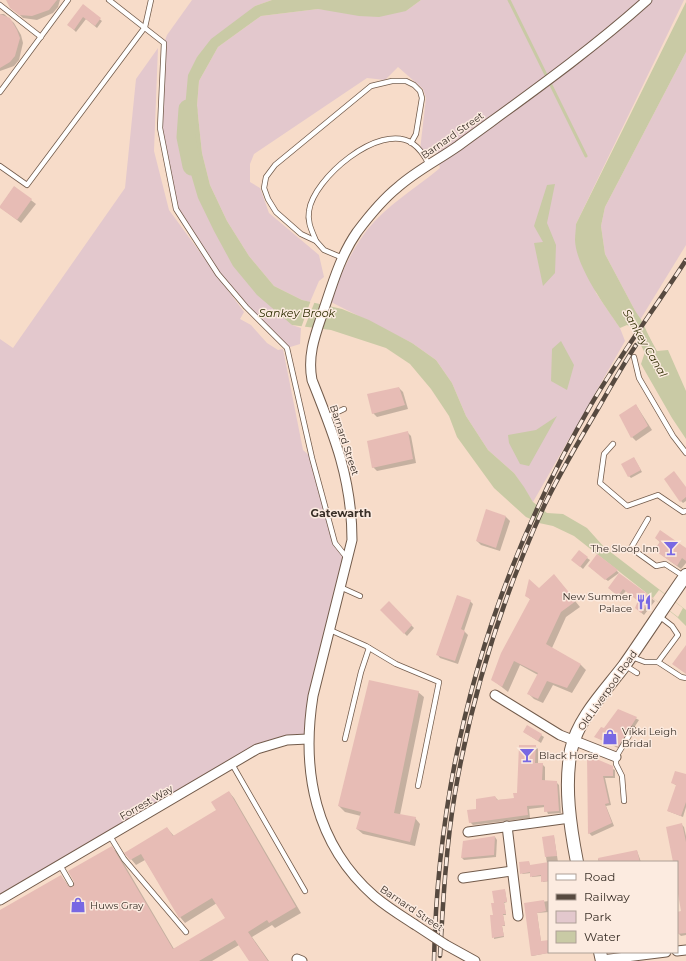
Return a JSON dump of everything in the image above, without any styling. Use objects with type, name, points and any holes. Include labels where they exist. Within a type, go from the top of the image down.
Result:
[{"type":"street","name":"Barnard Street","points":[[474,961],[414,924],[373,895],[338,853],[327,833],[317,806],[309,770],[308,739],[313,696],[352,540],[352,525],[348,485],[344,468],[327,417],[312,380],[310,368],[312,346],[342,258],[357,232],[373,212],[397,187],[451,151],[543,83],[626,19],[647,0]]},
{"type":"street","name":"Old Liverpool Road","points":[[577,861],[570,818],[568,790],[570,759],[574,740],[594,705],[686,577]]},
{"type":"street","points":[[495,695],[560,735],[616,757]]},
{"type":"street","name":"Forrest Way","points":[[0,900],[267,745],[287,740],[308,739]]},
{"type":"street","points":[[468,832],[570,818]]},
{"type":"street","points":[[507,826],[518,916]]},
{"type":"street","points":[[463,878],[512,871]]},
{"type":"street","points":[[602,958],[653,955]]},
{"type":"lane","points":[[0,92],[68,0]]},
{"type":"lane","points":[[109,0],[164,43],[160,128],[176,209],[218,274],[246,307],[287,348],[312,458],[336,543],[347,558]]},
{"type":"lane","points":[[0,166],[28,185],[145,27],[151,0]]},
{"type":"lane","points":[[0,5],[41,37]]},
{"type":"lane","points":[[316,241],[301,234],[276,212],[268,199],[264,188],[266,177],[275,165],[371,86],[392,81],[406,81],[414,85],[420,91],[422,98],[416,134],[411,143]]},
{"type":"lane","points":[[342,258],[324,250],[316,241],[309,223],[309,211],[313,198],[321,184],[342,163],[362,148],[378,142],[394,140],[411,143],[420,150],[429,165]]},
{"type":"lane","points":[[634,358],[639,378],[673,436],[686,453]]},
{"type":"lane","points":[[327,417],[344,409]]},
{"type":"lane","points":[[613,444],[604,454],[600,483],[627,506],[658,495],[683,512],[686,511]]},
{"type":"lane","points":[[648,519],[631,548],[656,566],[665,564],[686,577]]},
{"type":"lane","points":[[340,587],[360,596]]},
{"type":"lane","points":[[658,662],[678,635],[672,626],[665,607]]},
{"type":"lane","points":[[330,630],[370,648],[396,664],[439,682],[418,786]]},
{"type":"lane","points":[[345,739],[361,672],[370,648]]},
{"type":"lane","points":[[627,661],[658,662],[681,677],[686,678]]},
{"type":"lane","points":[[627,661],[637,673]]},
{"type":"lane","points":[[624,801],[622,776],[616,764],[616,757],[633,729]]},
{"type":"lane","points":[[232,764],[305,891]]},
{"type":"lane","points":[[110,836],[124,859],[186,932]]},
{"type":"lane","points":[[60,865],[71,884]]},
{"type":"green space","points":[[192,0],[272,0],[255,6],[197,57],[188,164],[292,325],[301,328],[300,344],[287,348],[246,307],[218,274],[176,209],[160,128],[164,43],[167,35]]},
{"type":"green space","points":[[421,0],[684,0],[576,224],[596,293],[620,328],[625,341],[533,502],[514,473],[488,450],[466,416],[452,383],[436,360],[412,343],[331,302],[337,283],[346,264],[367,230],[392,205],[440,168],[436,152],[420,150],[426,98],[423,89],[398,67],[385,80],[367,78],[254,154],[250,164],[250,182],[260,188],[269,213],[319,255],[324,277],[319,281],[310,302],[302,300],[274,286],[249,256],[227,221],[210,185],[202,153],[197,106],[199,81],[218,47],[261,16],[318,9],[337,11],[406,11]]},
{"type":"green space","points":[[158,48],[154,151],[169,210],[244,312],[240,319],[251,325],[267,343],[278,350],[283,349],[303,450],[312,458],[335,543],[347,558],[308,739],[276,742],[0,900],[0,339],[13,348],[125,188],[136,79]]},
{"type":"green space","points":[[686,52],[686,245],[640,320],[605,254],[601,226],[605,207]]},
{"type":"water","name":"Sankey Brook","points":[[272,0],[421,0],[406,11],[379,17],[359,16],[318,9],[261,16],[218,47],[199,81],[197,106],[202,153],[210,185],[227,221],[249,256],[274,286],[302,300],[342,309],[369,320],[412,343],[436,360],[452,383],[466,416],[488,450],[514,473],[533,502],[547,513],[563,514],[587,528],[604,547],[686,610],[686,626],[677,617],[574,536],[553,526],[539,523],[526,517],[494,488],[457,437],[449,416],[431,389],[410,364],[386,348],[331,330],[292,325],[257,295],[233,266],[198,198],[188,164],[184,119],[188,75],[197,57],[211,39],[255,6]]},
{"type":"water","points":[[686,2],[686,52],[605,207],[601,226],[605,254],[640,320],[634,329],[627,325],[620,328],[592,286],[580,262],[575,240],[576,224]]},
{"type":"water","points":[[555,184],[547,223],[556,245],[555,273],[543,286],[534,243],[543,242],[534,226],[547,185]]},
{"type":"water","points":[[649,337],[657,351],[668,350],[686,391],[686,439],[672,418],[641,364],[645,352],[642,346]]},
{"type":"water","points":[[561,341],[574,365],[567,390],[551,381],[552,349]]},
{"type":"water","points":[[557,416],[529,466],[520,464],[509,443],[508,435],[536,430]]},
{"type":"pier","points":[[311,300],[315,301],[304,329],[301,328]]},
{"type":"pier","points":[[659,590],[683,608],[678,617],[653,598]]},
{"type":"building","points":[[6,0],[57,0],[49,10],[32,16],[19,15],[10,8]]},
{"type":"building","points":[[83,4],[101,18],[95,26],[83,17],[74,30],[67,25]]},
{"type":"building","points":[[0,14],[10,18],[20,38],[15,56],[10,62],[0,68]]},
{"type":"building","points":[[14,186],[32,199],[17,220],[0,208]]},
{"type":"building","points":[[399,387],[405,405],[372,414],[367,394]]},
{"type":"building","points":[[636,404],[648,426],[631,438],[619,415]]},
{"type":"building","points":[[408,431],[413,459],[372,468],[367,441]]},
{"type":"building","points":[[634,457],[641,470],[628,477],[621,464]]},
{"type":"building","points":[[674,471],[686,487],[686,497],[680,502],[664,479]]},
{"type":"building","points":[[486,509],[506,516],[496,548],[476,541]]},
{"type":"building","name":"The Sloop Inn","points":[[660,530],[686,548],[686,561],[682,558],[677,566],[654,550],[660,542],[655,538]]},
{"type":"building","points":[[579,550],[588,557],[580,567],[571,560]]},
{"type":"building","points":[[597,554],[618,570],[605,580],[588,566]]},
{"type":"building","points":[[619,573],[653,598],[641,613],[635,608],[638,601],[623,589],[618,596],[608,588]]},
{"type":"building","points":[[554,574],[576,601],[561,612],[546,644],[581,664],[567,688],[547,681],[538,699],[527,694],[538,673],[514,661],[502,687],[491,680],[501,653],[530,599],[525,596],[529,579],[539,588]]},
{"type":"building","points":[[457,595],[471,600],[461,629],[465,631],[455,661],[436,655]]},
{"type":"building","points":[[389,601],[412,625],[404,634],[380,610]]},
{"type":"building","points":[[686,645],[686,674],[672,664]]},
{"type":"building","points":[[369,680],[419,691],[394,813],[416,817],[410,842],[356,829],[361,812],[338,806]]},
{"type":"building","points":[[618,709],[637,717],[618,747],[594,737],[601,727],[604,728]]},
{"type":"building","points":[[527,725],[542,734],[538,741],[523,732]]},
{"type":"building","points":[[519,745],[536,745],[535,763],[543,763],[542,780],[557,781],[559,811],[544,812],[544,805],[527,806],[528,815],[469,823],[467,810],[476,809],[476,799],[495,796],[497,800],[514,798],[513,793],[517,793]]},
{"type":"building","points":[[587,755],[613,766],[613,776],[603,776],[609,803],[605,804],[612,823],[588,834]]},
{"type":"building","points":[[675,771],[686,774],[686,802],[681,816],[667,811],[676,785],[671,783]]},
{"type":"building","points":[[229,791],[296,907],[269,923],[267,920],[248,932],[268,961],[249,961],[235,940],[199,961],[0,961],[0,910],[61,875],[68,886],[73,887],[74,882],[68,871],[112,846],[173,949],[225,918],[212,898],[179,918],[141,854],[130,860],[124,853],[167,827],[173,836],[216,810],[211,802]]},
{"type":"building","points":[[682,823],[686,842],[686,933],[678,934],[678,912],[681,911],[678,894],[678,861],[673,861],[666,827]]},
{"type":"building","points":[[554,835],[557,856],[545,857],[542,837]]},
{"type":"building","points":[[495,836],[494,855],[461,858],[463,841]]},
{"type":"building","points":[[637,850],[640,861],[599,861],[598,858]]},
{"type":"building","points":[[529,861],[530,865],[548,862],[548,881],[541,882],[541,875],[530,877],[530,872],[520,874],[519,862]]},
{"type":"building","points":[[505,889],[507,902],[504,902],[506,914],[503,914],[505,925],[502,926],[504,936],[492,938],[490,915],[493,915],[491,903],[494,903],[492,891]]},
{"type":"building","points":[[544,900],[546,911],[537,913],[541,941],[548,940],[549,953],[531,956],[524,903]]},
{"type":"waterway","name":"Sankey Canal","points":[[509,0],[586,156]]},
{"type":"waterway","name":"Sankey Brook","points":[[188,109],[186,137],[192,166]]},
{"type":"waterway","name":"Sankey Canal","points":[[629,312],[636,322],[651,353]]},
{"type":"railway","points":[[434,961],[438,886],[446,813],[459,742],[477,672],[499,603],[525,535],[556,469],[592,403],[686,260]]},
{"type":"railway","points":[[440,956],[447,854],[455,793],[470,719],[491,646],[516,574],[545,504],[578,443],[636,345]]},
{"type":"place","name":"The Sloop Inn","points":[[671,548]]},
{"type":"place","name":"New Summer Palace","points":[[644,602]]},
{"type":"place","name":"Vikki Leigh Bridal","points":[[610,737]]},
{"type":"place","name":"Black Horse","points":[[527,755]]},
{"type":"place","name":"Huws Gray","points":[[78,905]]},
{"type":"district","name":"Gatewarth","points":[[341,513]]}]
